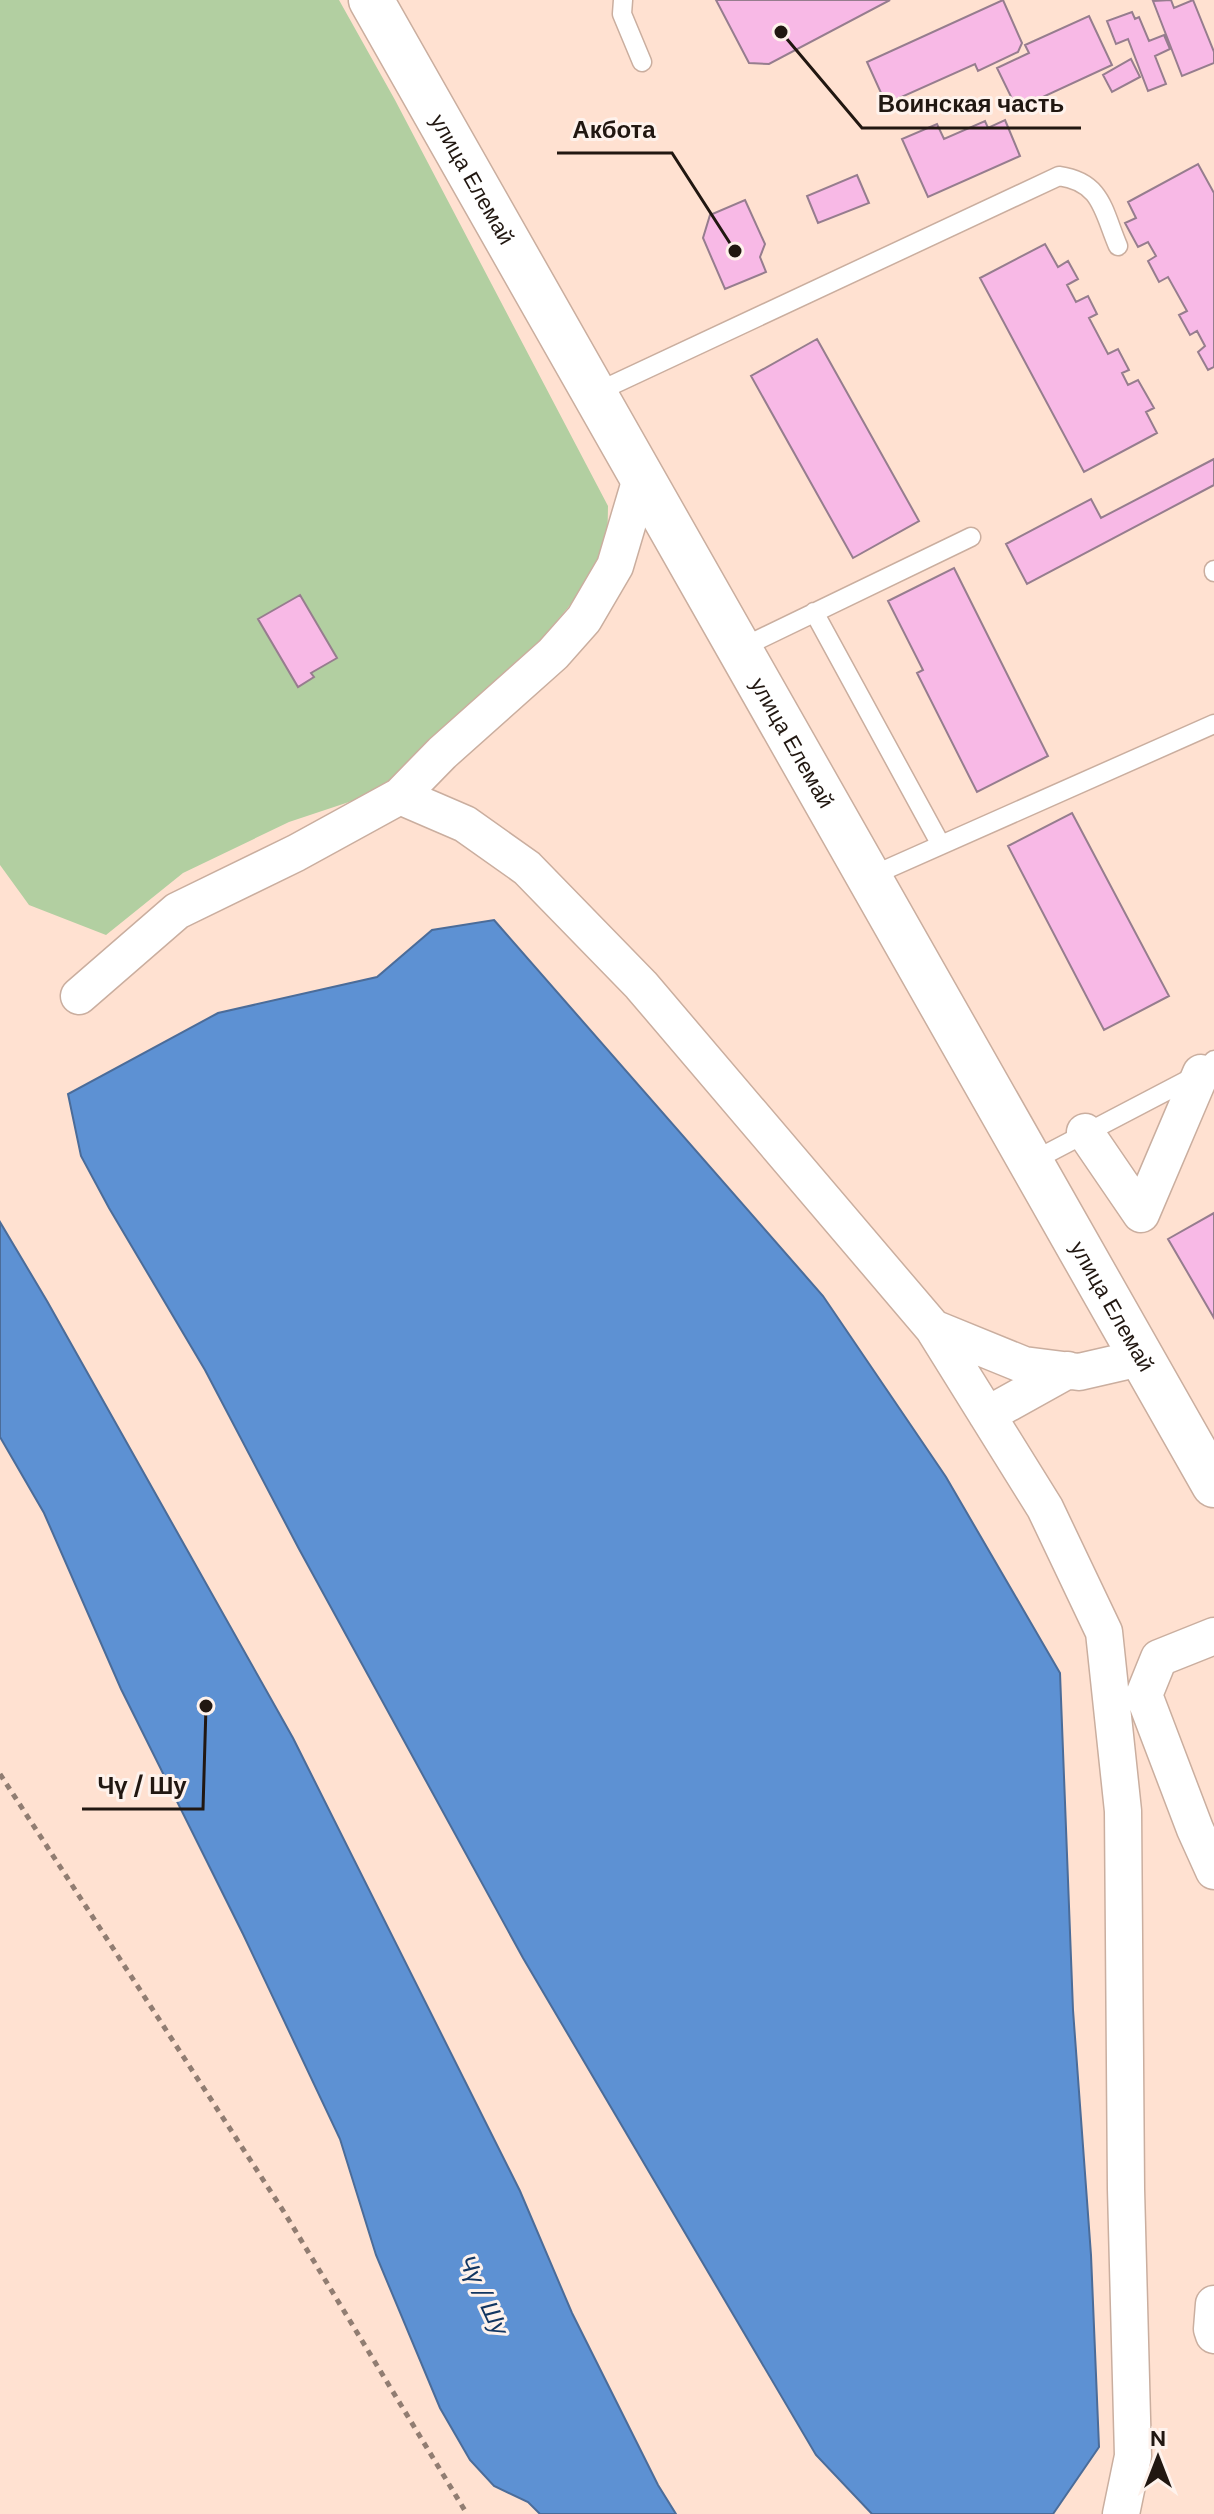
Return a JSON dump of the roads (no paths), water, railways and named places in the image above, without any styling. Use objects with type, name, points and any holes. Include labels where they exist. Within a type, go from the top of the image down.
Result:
[{"type":"street","name":"улица Елемай","points":[[371,0],[1214,1485]]},
{"type":"street","points":[[79,996],[177,911],[296,853],[400,796],[442,753],[553,654],[584,619],[615,566],[642,475]]},
{"type":"street","points":[[400,796],[465,824],[527,868],[641,985],[933,1328],[1045,1508],[1104,1632],[1123,1811],[1126,2189],[1133,2456],[1121,2514]]},
{"type":"street","points":[[1085,1132],[1141,1214],[1207,1067]]},
{"type":"street","points":[[933,1328],[1024,1365],[1079,1372],[1140,1358]]},
{"type":"street","points":[[987,1415],[1068,1370]]},
{"type":"street","points":[[1214,1636],[1159,1658],[1144,1695],[1214,1871]]},
{"type":"street","points":[[1214,2304],[1214,2335]]},
{"type":"lane","points":[[623,0],[622,14],[642,62]]},
{"type":"lane","points":[[595,393],[1059,176],[1078,178],[1096,192],[1118,246]]},
{"type":"lane","points":[[739,649],[971,537]]},
{"type":"lane","points":[[814,612],[941,845]]},
{"type":"lane","points":[[867,878],[1214,724]]},
{"type":"lane","points":[[1029,1163],[1207,1067]]},
{"type":"water","points":[[494,920],[823,1296],[946,1477],[1060,1673],[1073,2010],[1091,2255],[1099,2447],[1053,2514],[872,2514],[816,2455],[523,1958],[299,1549],[205,1370],[81,1156],[68,1094],[218,1013],[377,977],[432,930]]},
{"type":"water","points":[[0,1222],[293,1738],[520,2191],[572,2313],[658,2485],[676,2514],[540,2514],[528,2502],[494,2486],[470,2460],[440,2408],[376,2255],[340,2139],[243,1934],[121,1689],[44,1513],[0,1437]]},
{"type":"place","name":"Воинская часть","points":[[781,32]]},
{"type":"place","name":"Акбота","points":[[735,251]]},
{"type":"place","name":"Чү / Шу","points":[[206,1706]]}]
